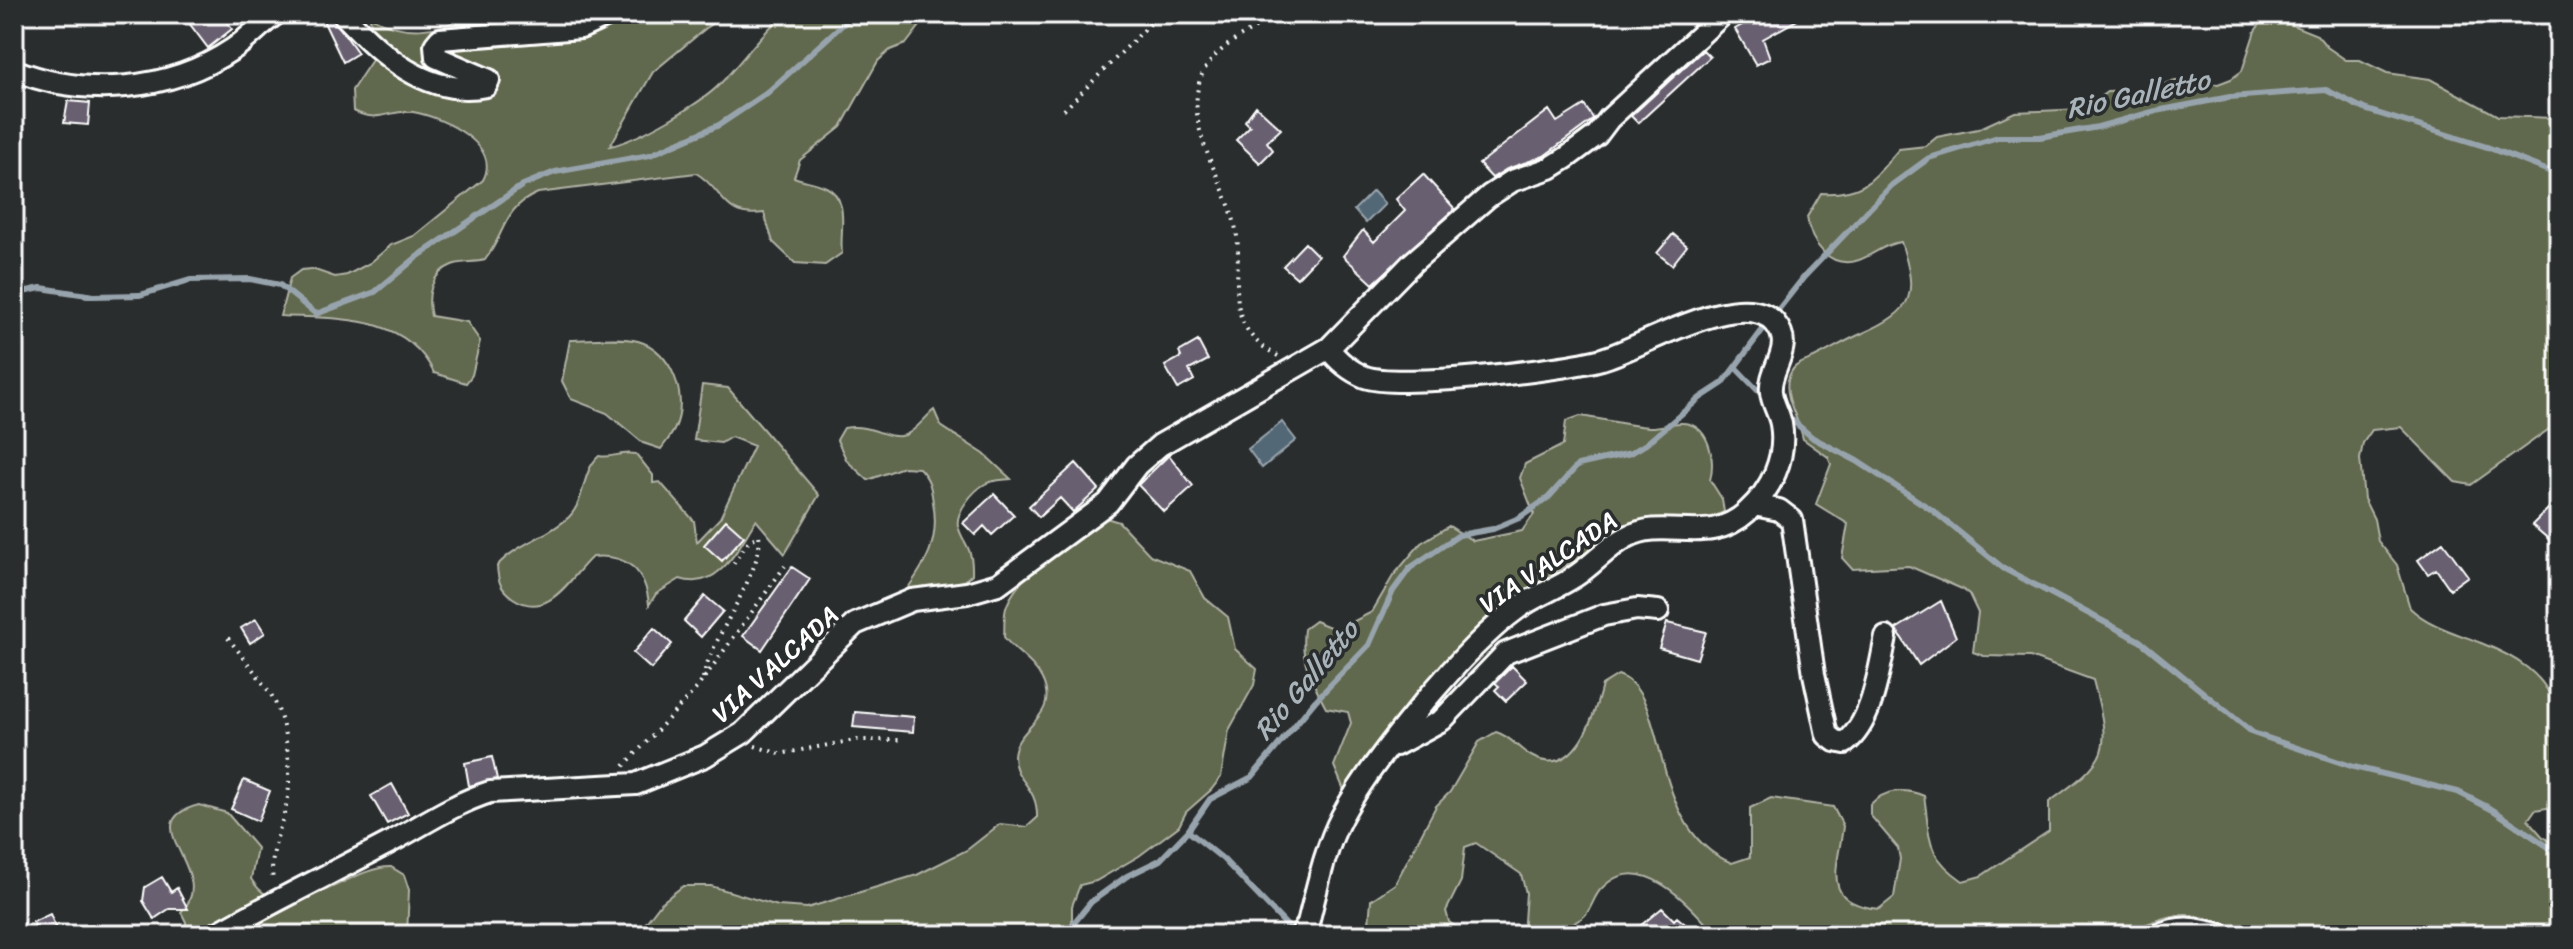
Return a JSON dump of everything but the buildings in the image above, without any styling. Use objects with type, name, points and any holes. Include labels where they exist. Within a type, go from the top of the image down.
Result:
[{"type":"street","points":[[14,70],[45,83],[88,89],[135,85],[167,78],[233,50],[276,14]]},
{"type":"street","points":[[343,14],[392,62],[424,80],[466,90],[486,86],[488,77],[436,57],[435,45],[440,39],[581,28],[612,14]]},
{"type":"street","name":"VIA VALCADA","points":[[214,935],[275,899],[389,844],[467,799],[490,792],[622,786],[662,776],[705,756],[743,733],[855,624],[912,600],[967,593],[998,584],[1108,503],[1137,465],[1160,445],[1329,348],[1441,237],[1503,186],[1550,168],[1597,135],[1609,119],[1723,14]]},
{"type":"street","name":"VIA VALCADA","points":[[1301,935],[1308,923],[1334,832],[1361,785],[1476,645],[1517,608],[1578,575],[1628,536],[1644,530],[1711,531],[1727,526],[1754,505],[1777,471],[1782,436],[1771,393],[1781,361],[1782,337],[1777,325],[1765,315],[1738,311],[1713,316],[1637,347],[1579,365],[1438,378],[1364,376],[1340,361],[1329,348]]},
{"type":"street","points":[[1754,505],[1779,510],[1792,520],[1814,674],[1827,735],[1835,741],[1845,743],[1854,736],[1864,716],[1886,637]]},
{"type":"street","points":[[1389,749],[1442,720],[1506,653],[1604,615],[1637,609],[1658,611]]},
{"type":"street","points":[[2158,935],[2185,927],[2221,935]]},
{"type":"path","points":[[1064,110],[1160,14]]},
{"type":"path","points":[[1282,14],[1239,37],[1209,66],[1200,81],[1196,120],[1237,233],[1237,302],[1243,321],[1253,339],[1266,350],[1302,365]]},
{"type":"path","points":[[702,681],[749,573],[759,535],[748,542],[732,566]]},
{"type":"path","points":[[622,786],[621,770],[631,755],[702,681],[785,566]]},
{"type":"path","points":[[228,638],[270,693],[283,729],[290,772],[288,797],[271,869],[275,899]]},
{"type":"path","points":[[743,733],[766,752],[780,754],[855,740],[902,740]]},
{"type":"green space","points":[[470,14],[518,17],[621,14],[626,17],[723,14],[653,72],[610,146],[651,129],[711,92],[784,14],[929,14],[906,44],[890,50],[878,61],[841,127],[800,160],[794,177],[826,187],[839,199],[842,253],[825,265],[795,263],[773,242],[764,213],[739,212],[696,173],[538,193],[517,206],[485,260],[452,265],[439,274],[432,286],[429,301],[431,316],[467,322],[480,341],[472,375],[466,383],[434,373],[421,353],[406,339],[388,329],[346,320],[280,316],[290,278],[301,270],[312,269],[335,277],[347,275],[370,263],[391,245],[414,236],[483,180],[487,167],[484,155],[477,144],[453,126],[413,112],[371,116],[353,111],[352,90],[374,57],[370,17],[395,27],[420,29],[445,25]]},
{"type":"green space","points":[[2277,19],[2317,35],[2327,47],[2346,60],[2360,60],[2387,73],[2430,79],[2498,116],[2556,118],[2559,122],[2559,422],[2471,485],[2455,482],[2401,427],[2372,430],[2363,443],[2360,459],[2364,499],[2374,519],[2378,541],[2397,565],[2410,608],[2434,624],[2511,657],[2532,672],[2546,688],[2554,706],[2559,727],[2559,806],[2535,810],[2528,820],[2542,836],[2559,847],[2559,935],[2269,935],[2182,915],[2145,925],[2142,935],[1716,935],[1679,896],[1648,877],[1633,874],[1617,877],[1602,888],[1585,915],[1576,922],[1554,931],[1523,935],[1526,893],[1521,874],[1476,843],[1465,847],[1461,881],[1446,911],[1449,922],[1467,935],[1368,935],[1371,900],[1395,884],[1436,806],[1450,792],[1479,742],[1496,732],[1533,757],[1548,761],[1561,759],[1572,752],[1581,740],[1602,685],[1618,675],[1635,687],[1646,707],[1672,793],[1686,822],[1705,846],[1732,863],[1750,857],[1750,808],[1771,798],[1833,807],[1843,826],[1837,868],[1840,890],[1847,899],[1879,909],[1894,897],[1900,859],[1898,848],[1870,815],[1870,805],[1888,793],[1902,791],[1924,796],[1935,854],[1963,881],[1981,876],[2049,831],[2049,802],[2084,775],[2101,752],[2103,724],[2093,680],[2030,657],[1984,656],[1973,652],[1978,613],[1969,594],[1909,566],[1852,569],[1842,558],[1848,524],[1816,504],[1831,464],[1828,457],[1803,439],[1788,395],[1790,375],[1798,365],[1893,317],[1908,299],[1910,275],[1901,242],[1859,260],[1839,261],[1817,245],[1807,217],[1821,193],[1858,188],[1874,177],[1899,149],[1926,146],[1937,137],[1978,129],[2015,112],[2083,109],[2107,92],[2135,91],[2176,81],[2218,84],[2231,79],[2242,71],[2255,31],[2263,20]]},
{"type":"green space","points":[[613,338],[638,341],[660,354],[674,376],[680,403],[675,428],[661,449],[643,443],[607,413],[571,399],[562,381],[570,340]]},
{"type":"green space","points":[[702,385],[728,388],[819,495],[785,554],[756,520],[726,565],[716,573],[694,581],[680,579],[656,594],[649,605],[639,574],[625,561],[604,557],[592,557],[548,601],[537,605],[526,604],[509,595],[500,584],[497,566],[514,551],[569,517],[578,503],[589,470],[599,456],[636,454],[653,475],[653,483],[660,482],[694,521],[697,542],[720,518],[754,446],[731,437],[721,443],[694,440]]},
{"type":"green space","points":[[934,410],[941,426],[984,454],[1011,479],[985,484],[971,496],[959,514],[958,526],[969,551],[972,574],[958,584],[905,592],[920,571],[933,539],[935,516],[928,480],[919,468],[903,467],[868,480],[847,461],[837,440],[844,428],[854,427],[892,436],[905,435]]},
{"type":"green space","points":[[1580,416],[1649,427],[1690,424],[1698,429],[1711,452],[1710,480],[1722,499],[1724,512],[1700,519],[1654,521],[1629,526],[1493,611],[1450,655],[1346,795],[1334,766],[1351,723],[1348,712],[1326,708],[1316,688],[1305,661],[1304,629],[1315,621],[1337,630],[1372,612],[1393,576],[1421,543],[1449,526],[1473,541],[1522,531],[1534,514],[1520,478],[1525,464],[1563,445],[1566,421]]},
{"type":"green space","points":[[1106,518],[1119,522],[1150,555],[1190,571],[1205,598],[1228,617],[1235,649],[1257,669],[1254,685],[1229,730],[1221,777],[1211,790],[1186,812],[1179,826],[1139,856],[1096,881],[1080,885],[1072,906],[1072,922],[1085,935],[627,935],[644,925],[661,903],[683,886],[711,886],[778,906],[807,908],[917,875],[967,850],[1000,824],[1027,827],[1037,818],[1036,807],[1018,772],[1014,756],[1021,737],[1042,713],[1046,692],[1039,673],[1004,637],[1006,609],[1023,580],[1049,554],[1079,532]]},
{"type":"green space","points":[[199,805],[227,813],[257,848],[251,879],[265,894],[282,900],[318,893],[374,869],[391,867],[404,875],[409,890],[407,935],[184,935],[186,922],[181,912],[191,897],[191,881],[173,836],[172,823],[180,813]]},
{"type":"water","points":[[1373,191],[1385,204],[1366,223],[1354,210]]},
{"type":"water","points":[[1282,422],[1296,440],[1262,468],[1248,449]]},
{"type":"waterway","points":[[14,294],[41,288],[94,296],[140,295],[190,280],[250,279],[280,285],[316,314],[375,292],[417,257],[523,185],[555,172],[650,155],[719,125],[767,93],[854,14]]},
{"type":"waterway","name":"Rio Galletto","points":[[1778,310],[1804,277],[1892,185],[1929,158],[1998,137],[2040,137],[2230,97],[2326,90],[2364,109],[2487,147],[2559,175]]},
{"type":"waterway","name":"Rio Galletto","points":[[1064,935],[1091,902],[1127,876],[1160,860],[1188,831],[1210,799],[1252,777],[1315,701],[1369,645],[1393,591],[1410,568],[1459,535],[1493,529],[1519,518],[1548,498],[1578,465],[1631,453],[1646,444],[1700,398],[1723,383],[1767,324]]},
{"type":"waterway","points":[[1737,369],[1766,399]]},
{"type":"waterway","points":[[1786,415],[1813,438],[1857,461],[1932,510],[2003,568],[2140,641],[2253,733],[2354,767],[2458,792],[2493,810],[2559,854]]},
{"type":"waterway","points":[[1188,831],[1223,859],[1293,932]]}]
